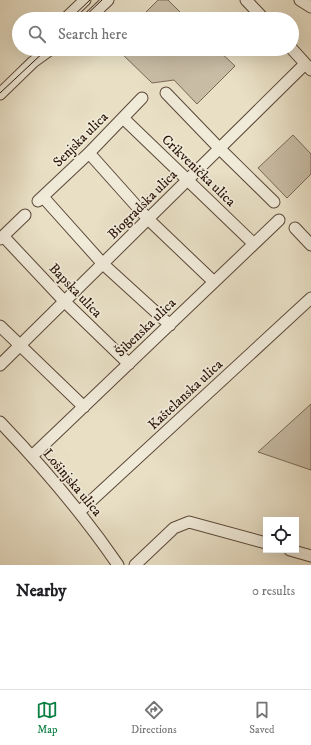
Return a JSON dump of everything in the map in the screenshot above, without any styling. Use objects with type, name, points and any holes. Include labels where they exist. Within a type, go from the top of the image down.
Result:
[{"type":"street","points":[[72,12],[85,0]]},
{"type":"street","points":[[95,12],[108,0]]},
{"type":"street","points":[[246,0],[257,12]]},
{"type":"street","points":[[300,0],[311,7]]},
{"type":"street","points":[[33,62],[37,56]]},
{"type":"street","points":[[0,94],[33,62],[41,56]]},
{"type":"street","points":[[298,56],[308,67]]},
{"type":"street","name":"Biogradska ulica","points":[[0,366],[219,148],[308,67]]},
{"type":"street","points":[[166,93],[274,202]]},
{"type":"street","name":"Senjska ulica","points":[[103,264],[40,199],[142,98]]},
{"type":"street","name":"Crikvenička ulica","points":[[123,118],[254,244]]},
{"type":"street","points":[[88,152],[148,219],[214,282]]},
{"type":"street","points":[[2,238],[25,215]]},
{"type":"street","name":"Šibenska ulica","points":[[32,456],[279,220]]},
{"type":"street","points":[[295,228],[311,245]]},
{"type":"street","name":"Bapska ulica","points":[[2,238],[129,364]]},
{"type":"street","points":[[103,264],[170,324]]},
{"type":"street","name":"Kaštelanska ulica","points":[[79,512],[311,298]]},
{"type":"street","points":[[0,326],[84,407]]},
{"type":"street","name":"Lošinjska ulica","points":[[0,422],[32,456],[79,512],[118,565]]},
{"type":"street","points":[[135,565],[174,528],[189,522],[263,542]]},
{"type":"street","points":[[299,553],[311,556]]},
{"type":"shaded area","points":[[158,0],[168,0],[180,12],[146,12]]},
{"type":"shaded area","points":[[124,56],[224,56],[235,66],[197,104],[174,80],[152,83]]},
{"type":"shaded area","points":[[293,135],[311,154],[311,174],[287,198],[258,168]]},
{"type":"shaded area","points":[[311,404],[311,470],[258,452]]},
{"type":"tram line","points":[[77,12],[90,0]]},
{"type":"tram line","points":[[89,12],[102,0]]},
{"type":"tram line","points":[[0,93],[40,56]]}]
